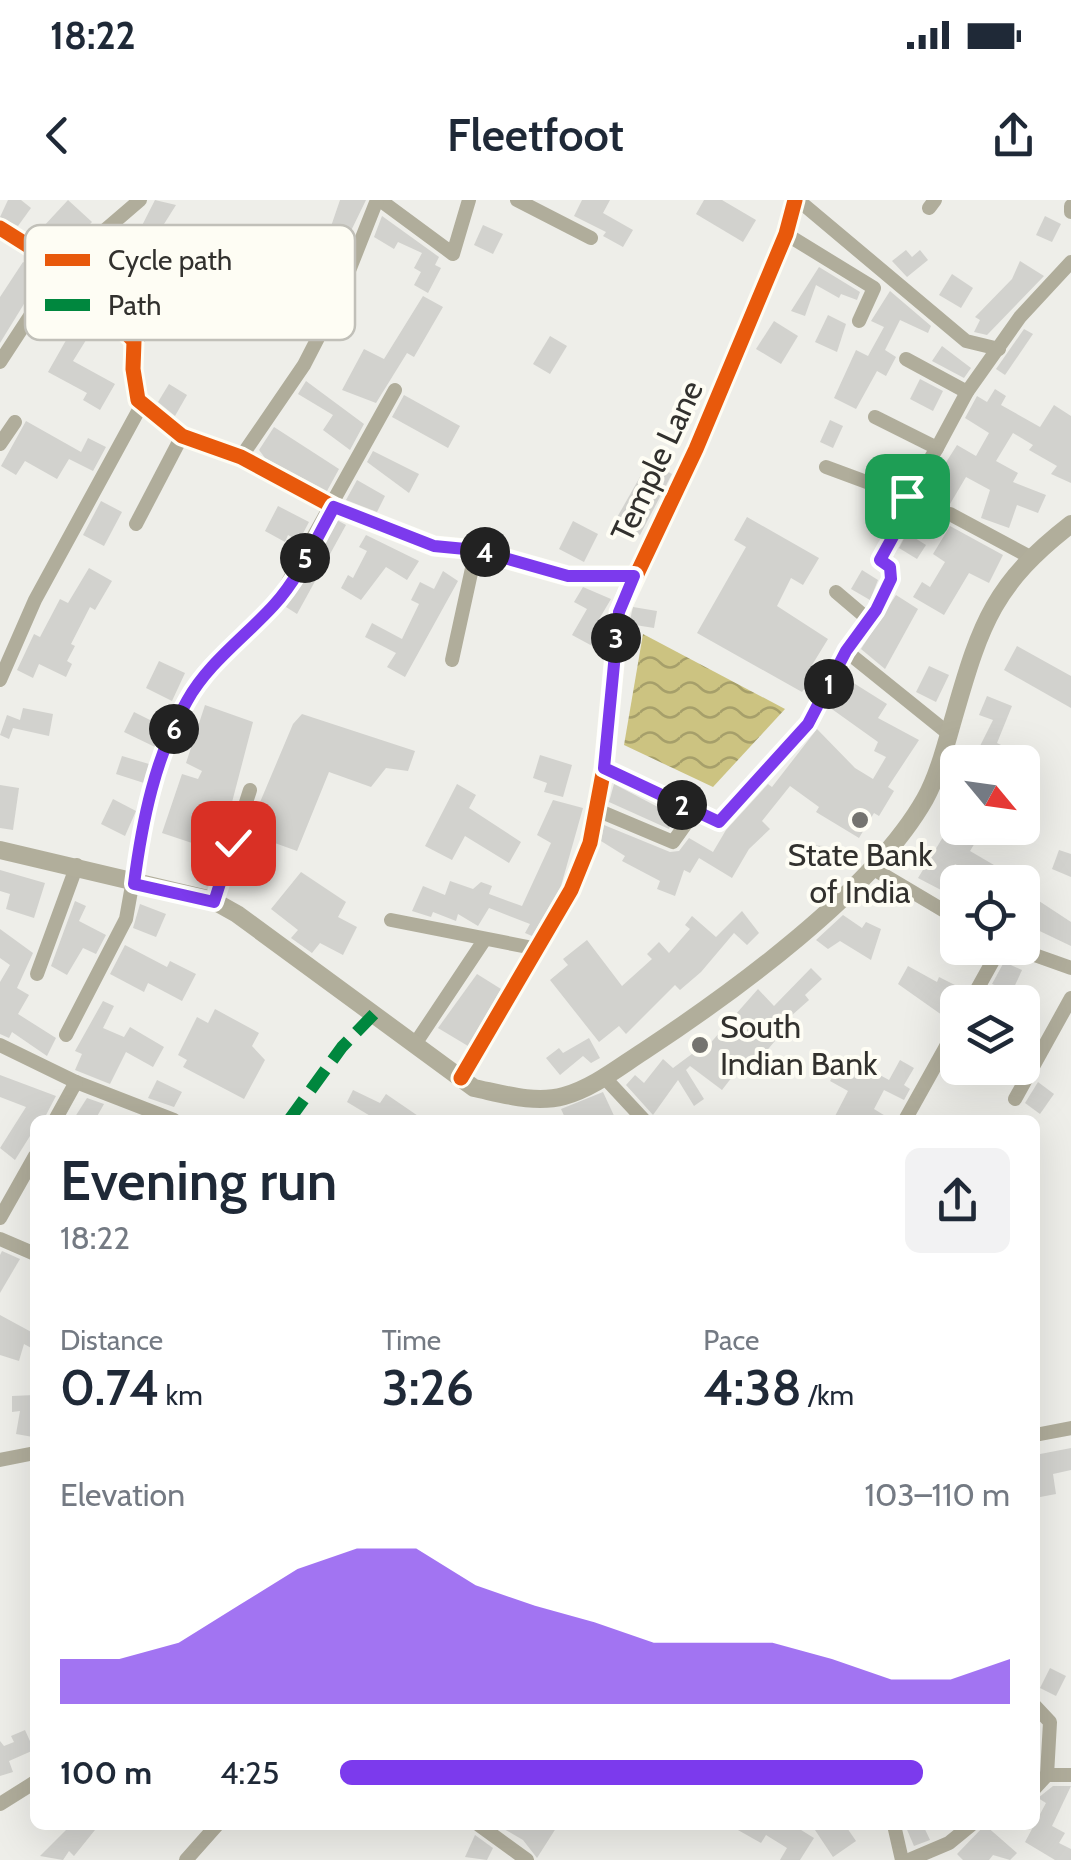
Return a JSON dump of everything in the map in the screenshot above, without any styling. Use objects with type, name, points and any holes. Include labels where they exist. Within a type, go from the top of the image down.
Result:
[{"type":"main road","points":[[0,850],[77,865],[134,884],[214,902],[237,914],[474,1088],[514,1097],[551,1098],[604,1077],[725,998],[872,868],[926,798],[985,621],[1000,592],[1030,557],[1070,526]]},
{"type":"street","points":[[111,225],[140,200]]},
{"type":"street","points":[[355,258],[379,200],[453,254],[469,200]]},
{"type":"street","points":[[518,200],[591,238]]},
{"type":"street","points":[[797,200],[966,341],[999,349]]},
{"type":"street","name":"Temple Lane","points":[[461,1078],[572,890],[597,810],[619,612],[696,449],[797,200]]},
{"type":"street","points":[[0,228],[25,244]]},
{"type":"street","points":[[786,234],[874,288],[859,322]]},
{"type":"street","points":[[604,768],[719,822],[808,724],[846,651],[869,620],[891,579],[890,567],[880,560],[907,511],[907,496],[967,392],[1020,317],[1071,262]]},
{"type":"street","points":[[0,362],[25,324]]},
{"type":"street","points":[[134,340],[134,391],[142,404],[182,436],[241,458],[334,507],[434,546],[476,550],[568,576],[634,576]]},
{"type":"street","points":[[241,458],[317,340]]},
{"type":"street","points":[[906,359],[967,392]]},
{"type":"street","points":[[66,1035],[126,919],[141,835],[161,759],[187,700],[216,663],[276,602],[334,507],[395,390]]},
{"type":"street","points":[[0,680],[35,600],[142,404]]},
{"type":"street","points":[[875,416],[937,448]]},
{"type":"street","points":[[0,444],[16,422]]},
{"type":"street","points":[[136,524],[182,436]]},
{"type":"street","points":[[826,467],[907,496]]},
{"type":"street","points":[[950,514],[1030,557]]},
{"type":"street","points":[[452,660],[476,550]]},
{"type":"street","points":[[836,592],[869,620]]},
{"type":"street","points":[[846,651],[949,734]]},
{"type":"street","points":[[214,902],[250,790]]},
{"type":"street","points":[[597,810],[672,842],[694,810]]},
{"type":"street","points":[[37,974],[77,865]]},
{"type":"street","points":[[872,868],[940,908]]},
{"type":"street","points":[[392,920],[538,949]]},
{"type":"street","points":[[415,1044],[486,939]]},
{"type":"street","points":[[1040,957],[1071,968]]},
{"type":"street","points":[[1016,1099],[1071,998]]},
{"type":"street","points":[[0,1045],[76,1082],[161,1115]]},
{"type":"street","points":[[908,1115],[940,1057]]},
{"type":"street","points":[[604,1077],[639,1115]]},
{"type":"street","points":[[58,1115],[76,1082]]},
{"type":"street","points":[[0,1218],[30,1165]]},
{"type":"street","points":[[0,1239],[30,1252]]},
{"type":"street","points":[[1040,1434],[1071,1428]]},
{"type":"street","points":[[0,1460],[30,1454]]},
{"type":"street","points":[[1040,1711],[1050,1722],[1048,1775],[1040,1783]]},
{"type":"street","points":[[1048,1775],[1071,1775]]},
{"type":"street","points":[[0,1804],[30,1785]]},
{"type":"street","points":[[186,1860],[212,1830]]},
{"type":"street","points":[[486,1830],[528,1860]]},
{"type":"street","points":[[896,1830],[905,1860],[950,1843],[965,1830]]},
{"type":"water","points":[[643,634],[785,709],[713,787],[624,745]]},
{"type":"building","points":[[8,200],[21,200],[31,208],[18,226],[0,217]]},
{"type":"building","points":[[68,200],[92,222],[89,225],[45,225]]},
{"type":"building","points":[[155,200],[176,205],[163,225],[142,225]]},
{"type":"building","points":[[340,200],[366,200],[354,225],[331,225]]},
{"type":"building","points":[[582,200],[610,200],[603,213],[633,230],[623,247],[603,236],[606,232],[574,216]]},
{"type":"building","points":[[704,200],[722,200],[756,220],[743,242],[696,214]]},
{"type":"building","points":[[382,216],[439,257],[435,265],[441,268],[428,293],[414,285],[421,272],[414,268],[422,253],[398,242],[394,249],[374,237]]},
{"type":"building","points":[[1045,216],[1061,224],[1052,242],[1036,235]]},
{"type":"building","points":[[483,225],[503,234],[493,254],[474,245]]},
{"type":"building","points":[[906,250],[912,257],[920,250],[928,260],[907,277],[892,261]]},
{"type":"building","points":[[1020,261],[1044,276],[987,335],[974,332],[980,320],[975,317],[1012,279]]},
{"type":"building","points":[[25,263],[25,302],[0,343],[0,297]]},
{"type":"building","points":[[819,267],[860,292],[857,300],[841,294],[839,298],[816,285],[805,316],[791,311]]},
{"type":"building","points":[[952,274],[973,288],[961,308],[939,295]]},
{"type":"building","points":[[890,291],[931,326],[928,333],[900,320],[885,350],[896,357],[886,376],[877,371],[856,409],[834,398],[856,350],[868,356],[884,327],[871,321]]},
{"type":"building","points":[[423,296],[443,307],[414,357],[407,353],[376,403],[342,390],[364,349],[384,359]]},
{"type":"building","points":[[828,315],[846,324],[837,352],[815,342]]},
{"type":"building","points":[[774,321],[798,336],[781,364],[756,349]]},
{"type":"building","points":[[1024,329],[1033,334],[1005,375],[996,369]]},
{"type":"building","points":[[550,336],[567,346],[550,374],[533,364]]},
{"type":"building","points":[[66,340],[86,340],[73,361],[115,384],[100,410],[83,400],[87,393],[48,372]]},
{"type":"building","points":[[942,346],[971,368],[964,378],[932,361]]},
{"type":"building","points":[[920,379],[943,391],[933,411],[910,399]]},
{"type":"building","points":[[306,381],[364,424],[350,450],[323,430],[333,415],[298,394]]},
{"type":"building","points":[[169,384],[187,395],[175,416],[158,402]]},
{"type":"building","points":[[995,389],[1006,396],[1001,405],[1040,427],[1054,405],[1071,416],[1071,483],[1051,474],[1057,466],[1029,450],[1033,445],[1013,433],[996,461],[1018,473],[1013,482],[1046,495],[1038,513],[1017,505],[1009,528],[981,518],[990,490],[966,477],[950,504],[941,509],[923,499],[957,445],[976,456],[989,433],[965,418],[977,396],[987,402]]},
{"type":"building","points":[[404,395],[460,426],[448,448],[392,417]]},
{"type":"building","points":[[830,420],[843,426],[833,448],[820,442]]},
{"type":"building","points":[[26,421],[81,452],[88,438],[106,447],[93,471],[69,459],[57,479],[25,461],[16,475],[1,466]]},
{"type":"building","points":[[274,427],[339,469],[327,491],[265,458],[259,450]]},
{"type":"building","points":[[373,451],[419,474],[409,493],[367,462]]},
{"type":"building","points":[[649,461],[672,474],[640,535],[615,521]]},
{"type":"building","points":[[357,480],[385,496],[377,512],[346,500]]},
{"type":"building","points":[[101,501],[122,512],[104,546],[83,535]]},
{"type":"building","points":[[278,506],[309,522],[299,541],[288,535],[285,542],[265,531]]},
{"type":"building","points":[[747,517],[819,558],[803,585],[791,578],[777,606],[828,639],[809,670],[816,674],[802,692],[697,633],[746,547],[734,540]]},
{"type":"building","points":[[335,519],[346,525],[297,614],[286,607]]},
{"type":"building","points":[[573,521],[598,534],[584,562],[559,549]]},
{"type":"building","points":[[950,526],[1003,555],[989,583],[969,573],[944,615],[913,597],[922,582],[930,587],[945,562],[933,554]]},
{"type":"building","points":[[907,533],[926,545],[917,559],[899,548]]},
{"type":"building","points":[[366,535],[419,561],[407,580],[386,567],[361,600],[341,588],[348,575],[353,578],[367,551],[359,547]]},
{"type":"building","points":[[89,568],[112,581],[95,610],[90,607],[71,644],[75,646],[67,661],[72,664],[66,677],[39,664],[33,678],[17,670],[34,634],[40,637],[60,599],[68,603]]},
{"type":"building","points":[[862,570],[878,580],[870,600],[851,589]]},
{"type":"building","points":[[443,571],[458,581],[405,677],[387,667],[396,653],[365,637],[372,623],[402,639],[419,604],[411,600],[420,582],[434,589]]},
{"type":"building","points":[[583,587],[611,599],[595,626],[605,632],[596,648],[572,635],[587,609],[574,602]]},
{"type":"building","points":[[896,595],[918,609],[885,669],[861,649]]},
{"type":"building","points":[[633,607],[657,611],[654,628],[629,624]]},
{"type":"building","points":[[1017,646],[1071,676],[1071,708],[1004,670]]},
{"type":"building","points":[[159,661],[185,673],[172,701],[146,688]]},
{"type":"building","points":[[929,666],[949,675],[936,702],[916,692]]},
{"type":"building","points":[[844,677],[887,704],[878,718],[919,740],[888,787],[894,791],[879,816],[874,813],[859,838],[816,812],[819,807],[790,786],[762,821],[770,829],[749,849],[732,878],[699,858],[690,873],[684,870],[675,896],[657,889],[660,881],[622,861],[625,856],[601,841],[604,825],[670,852],[679,851],[689,838],[713,852],[726,830],[768,784],[772,787],[817,729],[855,768],[873,779],[886,757],[874,751],[878,742],[829,707]]},
{"type":"building","points":[[987,696],[1012,706],[997,743],[1001,745],[980,745],[993,720],[979,715]]},
{"type":"building","points":[[205,705],[253,722],[219,852],[162,833],[182,774],[198,779],[202,771],[186,763]]},
{"type":"building","points":[[23,708],[53,714],[49,736],[13,728],[9,739],[0,735],[7,715],[20,720]]},
{"type":"building","points":[[134,712],[164,727],[155,747],[124,732]]},
{"type":"building","points":[[302,714],[415,751],[408,771],[386,768],[371,787],[329,772],[297,851],[247,833],[293,724]]},
{"type":"building","points":[[540,755],[572,765],[563,797],[544,792],[547,783],[533,778]]},
{"type":"building","points":[[122,756],[149,764],[144,783],[116,774]]},
{"type":"building","points":[[457,784],[476,795],[469,808],[521,842],[509,863],[465,836],[452,860],[425,846]]},
{"type":"building","points":[[614,784],[675,816],[669,829],[609,802]]},
{"type":"building","points":[[0,785],[19,788],[13,830],[0,828]]},
{"type":"building","points":[[113,799],[136,811],[125,836],[101,824]]},
{"type":"building","points":[[553,800],[583,808],[561,886],[532,936],[525,933],[530,924],[489,908],[478,926],[458,914],[456,921],[433,912],[431,917],[412,911],[423,886],[445,895],[450,881],[473,889],[481,882],[492,886],[489,894],[522,906],[551,843],[537,835]]},
{"type":"building","points":[[940,842],[940,845],[974,845],[970,851],[994,865],[940,865],[940,889],[918,878]]},
{"type":"building","points":[[809,845],[824,846],[846,862],[808,858]]},
{"type":"building","points":[[1059,850],[1071,854],[1071,877],[1052,869]]},
{"type":"building","points":[[0,870],[45,883],[34,918],[6,909],[10,894],[0,891]]},
{"type":"building","points":[[301,872],[346,902],[338,917],[357,927],[343,955],[320,943],[312,953],[291,938],[298,930],[271,909]]},
{"type":"building","points":[[75,901],[86,906],[79,921],[106,935],[96,954],[83,948],[67,975],[51,966]]},
{"type":"building","points":[[1040,902],[1071,922],[1071,946],[1040,931]]},
{"type":"building","points":[[140,904],[166,914],[156,937],[133,928]]},
{"type":"building","points":[[742,911],[759,933],[747,945],[734,933],[701,972],[680,990],[675,985],[626,1034],[619,1026],[599,1042],[550,980],[568,965],[563,959],[587,940],[622,986],[652,959],[647,954],[659,942],[669,953],[690,929],[685,925],[692,916],[716,937]]},
{"type":"building","points":[[843,915],[862,928],[866,922],[881,929],[871,960],[840,941],[828,949],[816,940]]},
{"type":"building","points":[[0,929],[33,953],[17,988],[29,995],[18,1014],[56,1038],[47,1056],[12,1032],[9,1038],[0,1034],[0,982],[10,965],[0,958]]},
{"type":"building","points":[[125,945],[167,967],[170,961],[196,974],[182,1001],[148,983],[144,992],[110,974]]},
{"type":"building","points":[[1002,965],[1022,970],[1015,985],[992,984]]},
{"type":"building","points":[[908,966],[937,982],[939,977],[955,985],[940,985],[940,1014],[898,984]]},
{"type":"building","points":[[811,968],[822,979],[805,995],[809,1000],[782,1024],[786,1028],[747,1074],[739,1068],[722,1090],[690,1066],[686,1070],[704,1099],[694,1106],[678,1080],[653,1115],[626,1085],[635,1075],[644,1083],[663,1059],[673,1068],[704,1045],[706,1048],[758,989],[774,1006]]},
{"type":"building","points":[[477,974],[501,989],[468,1046],[438,1028]]},
{"type":"building","points":[[103,1001],[114,1006],[103,1028],[124,1037],[130,1027],[164,1047],[153,1067],[126,1052],[110,1084],[75,1070],[82,1054],[75,1051]]},
{"type":"building","points":[[215,1009],[259,1033],[252,1046],[265,1060],[244,1099],[183,1067],[187,1060],[178,1055],[197,1017],[208,1023]]},
{"type":"building","points":[[589,1038],[600,1058],[591,1063],[583,1056],[560,1075],[546,1058],[559,1048],[563,1053]]},
{"type":"building","points":[[900,1060],[914,1068],[904,1085],[910,1089],[904,1100],[884,1090],[874,1109],[884,1115],[836,1115],[848,1091],[830,1081],[838,1068],[849,1074],[856,1062],[889,1080]]},
{"type":"building","points":[[0,1075],[56,1096],[46,1115],[30,1115],[30,1136],[15,1160],[0,1148],[26,1107],[0,1097]]},
{"type":"building","points":[[157,1080],[182,1092],[174,1107],[148,1098]]},
{"type":"building","points":[[1040,1084],[1054,1094],[1040,1114],[1025,1103]]},
{"type":"building","points":[[353,1090],[380,1103],[386,1094],[417,1115],[369,1115],[347,1102]]},
{"type":"building","points":[[603,1092],[614,1115],[564,1115],[561,1109]]},
{"type":"building","points":[[87,1098],[104,1104],[98,1115],[76,1115]]},
{"type":"building","points":[[2,1251],[20,1259],[0,1293],[0,1255]]},
{"type":"building","points":[[0,1315],[30,1331],[30,1347],[24,1344],[19,1361],[0,1355]]},
{"type":"building","points":[[30,1395],[30,1436],[16,1434],[20,1411],[12,1412],[12,1396]]},
{"type":"building","points":[[1071,1448],[1071,1470],[1053,1474],[1056,1494],[1040,1497],[1040,1454]]},
{"type":"building","points":[[1050,1668],[1066,1676],[1056,1696],[1040,1688]]},
{"type":"building","points":[[25,1730],[30,1752],[9,1761],[13,1772],[0,1776],[0,1741],[4,1746],[14,1742],[11,1736]]},
{"type":"building","points":[[1053,1786],[1071,1786],[1052,1826],[1065,1833],[1059,1843],[1071,1849],[1071,1860],[1055,1860],[1025,1842],[1031,1830],[1040,1830],[1040,1814],[1046,1803],[1040,1796]]},
{"type":"building","points":[[66,1830],[95,1830],[74,1856],[69,1851],[63,1860],[40,1856]]},
{"type":"building","points":[[506,1830],[555,1830],[537,1858],[523,1840]]},
{"type":"building","points":[[738,1830],[801,1830],[814,1838],[800,1860],[780,1860],[787,1848],[766,1835],[761,1843]]},
{"type":"building","points":[[815,1830],[848,1830],[856,1841],[833,1857]]},
{"type":"building","points":[[907,1830],[925,1830],[930,1840],[914,1846]]},
{"type":"building","points":[[980,1830],[991,1830],[1017,1853],[1010,1860],[993,1855],[989,1860],[963,1860],[957,1854]]},
{"type":"building","points":[[475,1835],[493,1848],[487,1860],[465,1857]]},
{"type":"marked path","points":[[293,1115],[342,1047],[374,1014]]},
{"type":"cycle path","points":[[461,1078],[571,890],[590,843],[604,768],[619,612],[696,449],[786,234],[795,200]]},
{"type":"cycle path","points":[[0,228],[25,244]]},
{"type":"cycle path","points":[[133,340],[138,400],[182,436],[241,457],[334,507],[434,546],[476,550],[568,576],[634,576]]},
{"type":"place","name":"State Bank of India","points":[[860,820]]},
{"type":"place","name":"South Indian Bank","points":[[700,1045]]},
{"type":"route","points":[[233,843],[214,902],[134,884],[141,835],[161,759],[187,700],[216,663],[276,602],[334,507],[434,546],[476,550],[568,576],[634,576],[619,612],[604,768],[719,822],[808,724],[846,651],[876,610],[891,579],[890,567],[880,560],[907,511],[907,496]]}]
